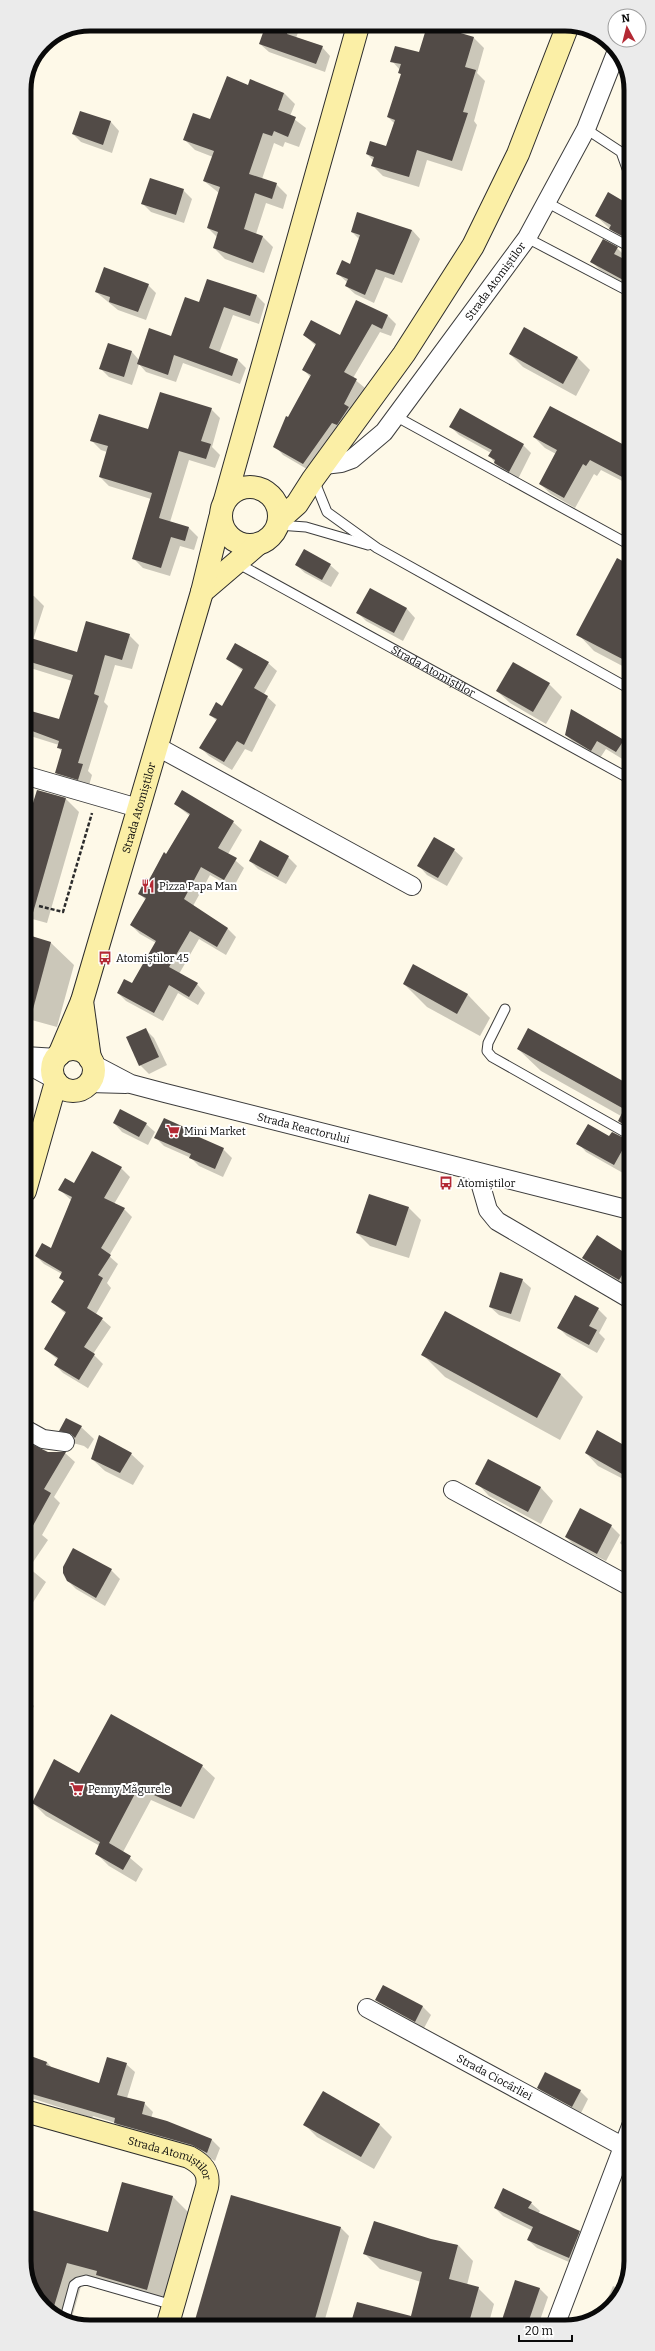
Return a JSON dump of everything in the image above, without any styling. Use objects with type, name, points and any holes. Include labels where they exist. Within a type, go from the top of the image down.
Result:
[{"type":"main road","name":"Strada Atomiștilor","points":[[82,1001],[76,1076],[52,1067],[82,1001],[202,592],[238,452],[357,31]]},
{"type":"main road","points":[[277,515],[269,494],[253,487],[242,488],[233,493],[223,509],[223,528],[233,540],[248,546],[267,540],[277,515],[298,504],[318,472],[404,354],[473,246],[518,154],[566,31]]},
{"type":"main road","points":[[238,452],[253,487]]},
{"type":"main road","points":[[202,592],[258,544]]},
{"type":"main road","points":[[31,1170],[44,1126],[76,1076],[78,1050],[65,1051],[58,1056]]},
{"type":"main road","name":"Strada Atomiștilor","points":[[31,2113],[189,2157],[204,2167],[208,2180],[207,2187],[169,2320]]},
{"type":"street","name":"Strada Atomiștilor","points":[[318,472],[360,454],[397,417],[527,238],[548,203],[586,129],[617,63]]},
{"type":"street","points":[[156,746],[412,886]]},
{"type":"street","points":[[31,777],[138,808]]},
{"type":"street","points":[[31,1056],[58,1056]]},
{"type":"street","points":[[31,1065],[76,1076]]},
{"type":"street","name":"Strada Reactorului","points":[[76,1076],[131,1084],[624,1209]]},
{"type":"street","points":[[477,1172],[488,1210],[497,1221],[624,1295]]},
{"type":"street","points":[[31,1432],[43,1439],[66,1442]]},
{"type":"street","points":[[453,1490],[624,1583]]},
{"type":"street","name":"Strada Ciocârliei","points":[[367,2008],[622,2146]]},
{"type":"street","points":[[557,2320],[624,2142]]},
{"type":"lane","points":[[586,129],[621,152],[624,160]]},
{"type":"lane","points":[[548,203],[624,245]]},
{"type":"lane","points":[[527,238],[624,289]]},
{"type":"lane","points":[[397,417],[624,542]]},
{"type":"lane","points":[[318,472],[327,512],[377,548],[624,686]]},
{"type":"lane","points":[[277,515],[306,527],[377,548]]},
{"type":"lane","name":"Strada Atomiștilor","points":[[237,562],[624,776]]},
{"type":"lane","points":[[505,1009],[488,1043],[487,1051],[492,1057],[624,1132]]},
{"type":"lane","points":[[66,2314],[74,2285],[86,2280],[173,2305]]},
{"type":"path","points":[[39,906],[63,912],[97,796]]},
{"type":"building","points":[[264,31],[288,31],[287,34],[323,46],[316,64],[259,44]]},
{"type":"building","points":[[425,31],[454,31],[474,37],[465,67],[476,70],[463,112],[468,113],[452,161],[417,150],[409,177],[371,166],[374,157],[366,154],[370,141],[386,146],[395,120],[387,117],[401,74],[398,73],[401,64],[390,62],[395,46],[419,52]]},
{"type":"building","points":[[227,76],[248,85],[250,79],[284,93],[278,110],[296,117],[288,137],[274,131],[272,136],[263,133],[249,174],[277,183],[272,199],[255,193],[244,229],[263,236],[253,263],[213,248],[218,232],[207,228],[220,187],[203,181],[214,151],[183,140],[193,113],[210,119]]},
{"type":"building","points":[[80,111],[111,121],[103,145],[72,134]]},
{"type":"building","points":[[150,178],[184,189],[176,215],[141,204]]},
{"type":"building","points":[[608,192],[624,201],[624,237],[609,229],[611,225],[595,216]]},
{"type":"building","points":[[357,212],[412,230],[394,275],[376,269],[365,295],[345,286],[348,279],[336,274],[342,260],[350,264],[360,235],[351,232]]},
{"type":"building","points":[[603,239],[618,247],[614,254],[624,259],[624,280],[590,262]]},
{"type":"building","points":[[104,267],[149,284],[138,312],[109,302],[110,297],[95,292]]},
{"type":"building","points":[[207,279],[257,295],[250,316],[224,307],[209,348],[238,359],[232,376],[174,355],[168,375],[137,364],[149,328],[171,336],[185,297],[199,302]]},
{"type":"building","points":[[356,300],[388,315],[382,329],[372,324],[344,372],[357,379],[344,404],[349,407],[337,425],[332,423],[303,464],[273,447],[286,416],[288,417],[311,375],[302,370],[316,344],[303,335],[311,320],[340,335]]},
{"type":"building","points":[[524,327],[578,357],[563,384],[509,354]]},
{"type":"building","points":[[108,343],[132,351],[124,377],[99,369]]},
{"type":"building","points":[[160,392],[212,408],[201,441],[211,444],[206,459],[179,451],[159,518],[189,527],[185,541],[171,537],[161,568],[132,559],[152,493],[99,477],[108,446],[90,441],[99,414],[148,429]]},
{"type":"building","points":[[550,406],[624,445],[624,478],[590,460],[586,466],[583,464],[564,498],[539,484],[557,450],[533,437]]},
{"type":"building","points":[[460,408],[524,444],[509,472],[494,463],[495,460],[488,456],[492,450],[449,427]]},
{"type":"building","points":[[304,549],[331,564],[322,580],[295,565]]},
{"type":"building","points":[[617,558],[624,562],[624,660],[576,635]]},
{"type":"building","points":[[370,588],[407,608],[394,633],[356,613]]},
{"type":"building","points":[[86,621],[130,634],[122,660],[105,655],[94,694],[99,696],[78,763],[83,764],[78,780],[55,773],[62,749],[57,748],[59,741],[31,731],[31,711],[59,719],[73,675],[31,662],[31,638],[77,652]]},
{"type":"building","points":[[235,643],[269,662],[254,688],[268,696],[244,745],[237,741],[224,762],[199,748],[217,719],[209,715],[216,702],[222,706],[243,669],[226,659]]},
{"type":"building","points":[[513,662],[550,683],[533,712],[496,691]]},
{"type":"building","points":[[571,709],[624,740],[616,752],[597,741],[591,751],[565,735]]},
{"type":"building","points":[[37,790],[66,798],[31,920],[31,809]]},
{"type":"building","points":[[182,790],[234,821],[218,848],[237,858],[224,880],[201,867],[184,899],[228,928],[217,947],[190,931],[169,967],[198,983],[189,997],[169,985],[154,1013],[117,993],[124,979],[132,983],[156,941],[130,925],[146,898],[138,894],[146,878],[149,880],[164,852],[166,854],[190,814],[174,804]]},
{"type":"building","points":[[434,837],[455,849],[438,878],[417,866]]},
{"type":"building","points":[[260,840],[289,856],[278,877],[249,861]]},
{"type":"building","points":[[31,936],[51,942],[31,1017]]},
{"type":"building","points":[[413,964],[468,994],[457,1014],[403,984]]},
{"type":"building","points":[[146,1028],[159,1057],[139,1066],[126,1037]]},
{"type":"building","points":[[528,1028],[624,1082],[624,1109],[517,1049]]},
{"type":"building","points":[[120,1109],[147,1123],[139,1137],[113,1123]]},
{"type":"building","points":[[624,1109],[624,1124],[618,1121]]},
{"type":"building","points":[[164,1118],[184,1127],[183,1130],[224,1148],[215,1169],[189,1158],[191,1154],[154,1138]]},
{"type":"building","points":[[588,1124],[609,1136],[612,1132],[624,1138],[624,1147],[614,1165],[576,1144]]},
{"type":"building","points":[[92,1151],[122,1167],[104,1198],[125,1208],[101,1248],[111,1255],[98,1275],[103,1278],[87,1308],[103,1318],[84,1347],[95,1354],[79,1380],[54,1365],[58,1358],[44,1349],[66,1312],[51,1302],[64,1281],[59,1278],[62,1272],[35,1256],[42,1243],[51,1248],[72,1197],[58,1190],[65,1178],[74,1183]]},
{"type":"building","points":[[369,1194],[409,1207],[396,1246],[356,1233]]},
{"type":"building","points":[[597,1235],[624,1252],[624,1272],[619,1280],[582,1258]]},
{"type":"building","points":[[500,1272],[523,1279],[511,1314],[489,1307]]},
{"type":"building","points":[[575,1295],[599,1308],[589,1326],[597,1330],[589,1345],[557,1328]]},
{"type":"building","points":[[445,1311],[561,1374],[537,1418],[421,1355]]},
{"type":"building","points":[[66,1418],[82,1426],[75,1438],[71,1434],[59,1431]]},
{"type":"building","points":[[597,1430],[624,1445],[624,1475],[585,1453]]},
{"type":"building","points":[[99,1435],[132,1453],[120,1473],[91,1459]]},
{"type":"building","points":[[31,1444],[48,1452],[66,1452],[44,1489],[51,1493],[31,1529]]},
{"type":"building","points":[[488,1459],[541,1487],[528,1512],[475,1484]]},
{"type":"building","points":[[580,1508],[612,1525],[597,1554],[565,1537]]},
{"type":"building","points":[[73,1548],[112,1569],[96,1598],[67,1581],[63,1573],[63,1567]]},
{"type":"building","points":[[111,1714],[203,1765],[181,1807],[138,1788],[109,1843],[131,1856],[123,1870],[95,1854],[100,1842],[32,1803],[54,1759],[79,1773]]},
{"type":"building","points":[[383,1985],[423,2006],[415,2022],[375,2000]]},
{"type":"building","points":[[31,2056],[47,2062],[46,2065],[99,2083],[107,2057],[127,2063],[117,2095],[145,2102],[142,2114],[167,2121],[212,2139],[207,2153],[192,2145],[114,2123],[115,2118],[31,2094]]},
{"type":"building","points":[[545,2072],[581,2090],[572,2107],[537,2088]]},
{"type":"building","points":[[323,2091],[380,2124],[361,2157],[303,2125]]},
{"type":"building","points":[[122,2182],[173,2196],[147,2290],[96,2275],[97,2271],[67,2263],[54,2307],[51,2305],[39,2290],[32,2272],[31,2210],[108,2232]]},
{"type":"building","points":[[503,2188],[532,2202],[528,2208],[580,2231],[569,2258],[527,2240],[533,2227],[494,2208]]},
{"type":"building","points":[[231,2195],[341,2227],[315,2320],[195,2320]]},
{"type":"building","points":[[374,2221],[431,2239],[458,2245],[449,2279],[479,2287],[470,2320],[352,2320],[357,2302],[411,2316],[422,2272],[363,2254]]},
{"type":"building","points":[[515,2280],[540,2288],[529,2320],[502,2320]]},
{"type":"place","name":"Pizza Papa Man","points":[[148,886]]},
{"type":"place","name":"Atomiștilor 45","points":[[105,958]]},
{"type":"place","name":"Mini Market","points":[[173,1131]]},
{"type":"place","name":"Atomiștilor","points":[[446,1183]]},
{"type":"place","name":"Penny Măgurele","points":[[77,1789]]}]
